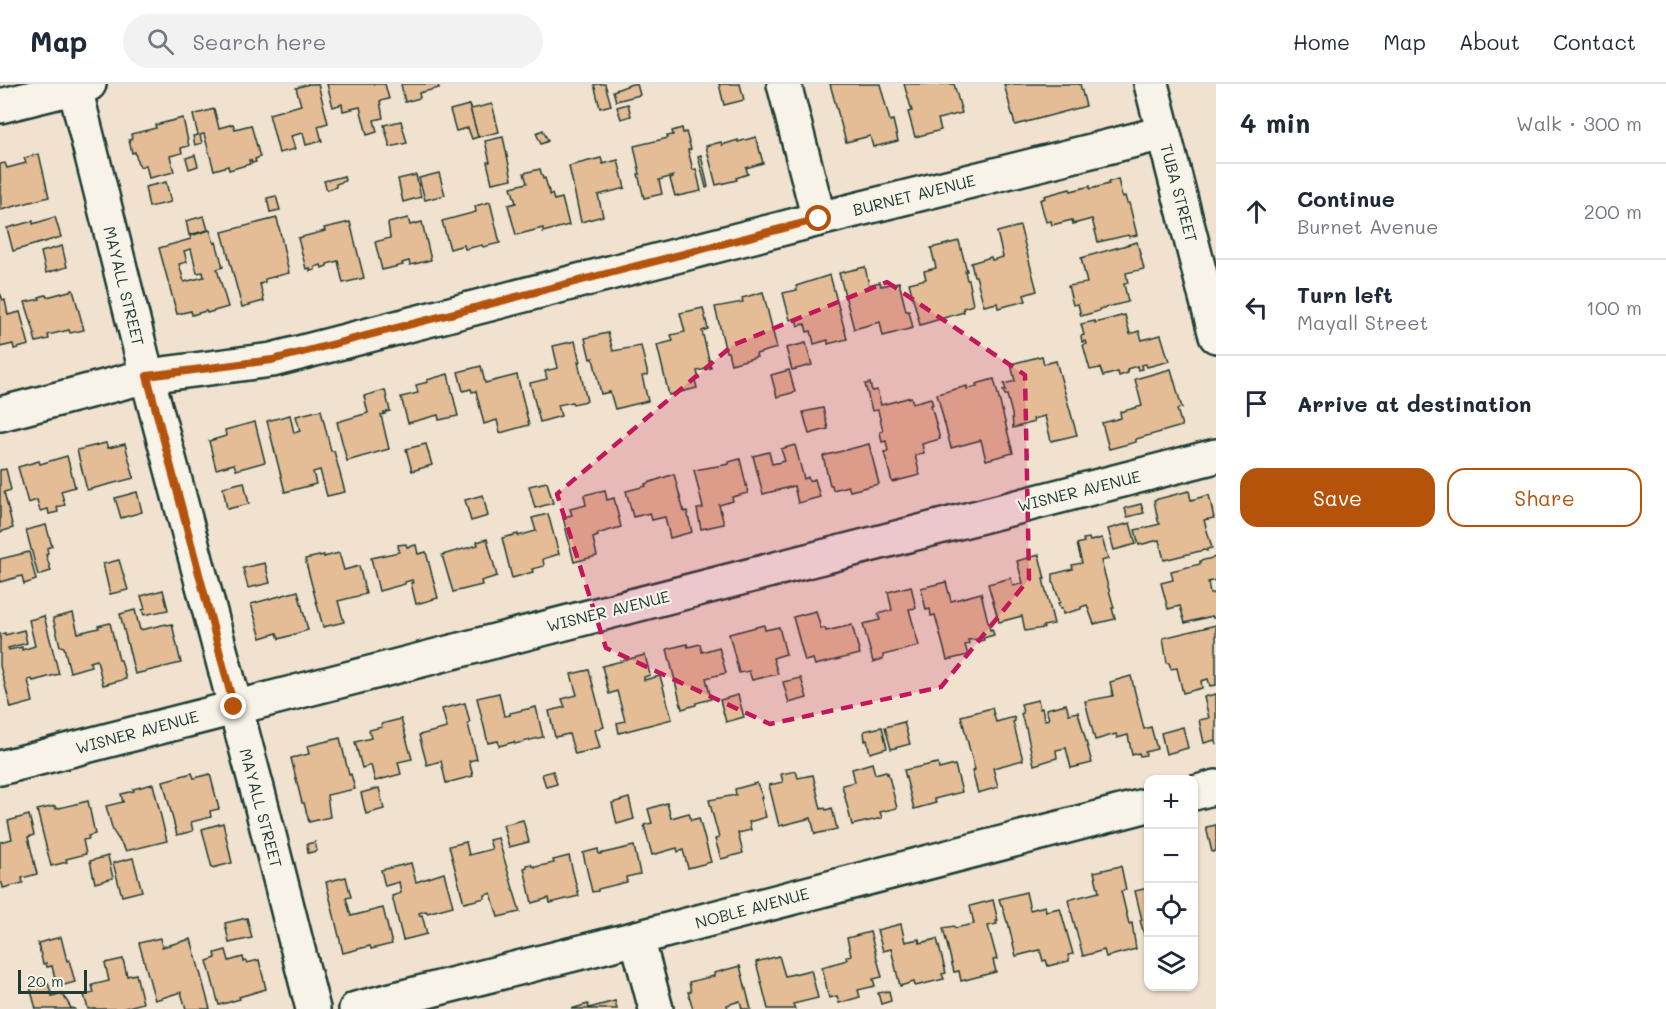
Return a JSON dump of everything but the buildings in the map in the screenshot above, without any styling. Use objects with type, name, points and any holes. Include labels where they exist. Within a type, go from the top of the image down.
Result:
[{"type":"street","points":[[784,84],[819,219]]},
{"type":"street","name":"TUBA STREET","points":[[1151,84],[1216,336]]},
{"type":"street","points":[[0,106],[79,85]]},
{"type":"street","name":"MAYALL STREET","points":[[79,85],[147,376],[314,1009]]},
{"type":"street","name":"BURNET AVENUE","points":[[0,414],[147,376],[272,360],[1163,133]]},
{"type":"street","name":"WISNER AVENUE","points":[[0,768],[1216,456]]},
{"type":"street","points":[[1198,792],[1216,788]]},
{"type":"street","name":"NOBLE AVENUE","points":[[356,1009],[1144,806]]},
{"type":"street","points":[[637,938],[656,1009]]},
{"type":"highlighted area","points":[[887,282],[1025,375],[1029,579],[941,687],[770,724],[606,648],[557,494],[733,345]]},
{"type":"route","points":[[234,707],[147,376],[272,360],[819,219]]}]
